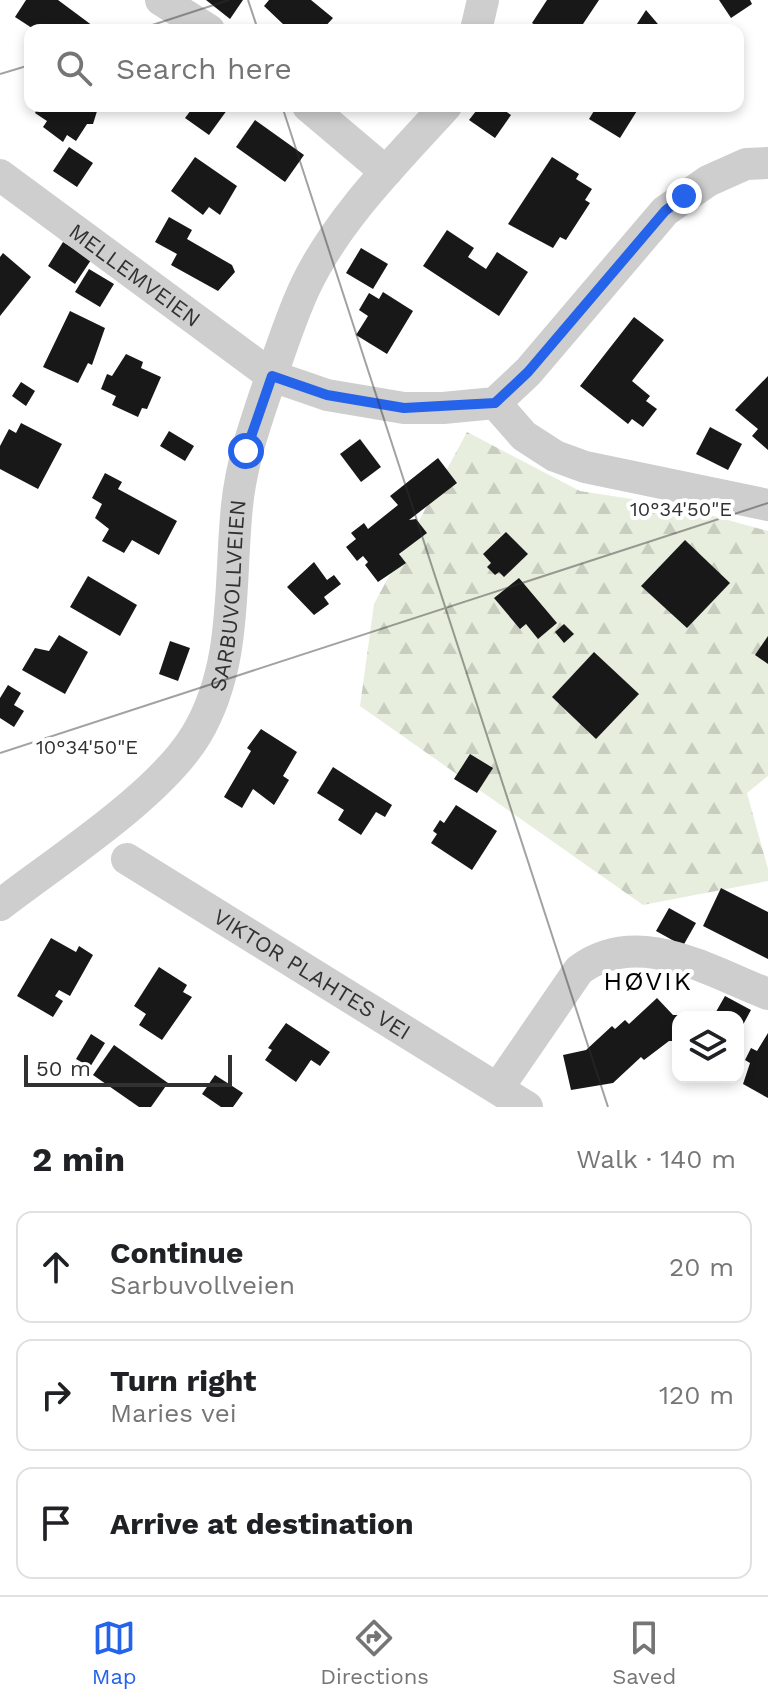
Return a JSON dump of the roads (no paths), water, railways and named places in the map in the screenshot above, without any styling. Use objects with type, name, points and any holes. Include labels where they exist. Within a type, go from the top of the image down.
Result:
[{"type":"street","points":[[161,0],[199,24]]},
{"type":"street","points":[[477,24],[483,0]]},
{"type":"street","points":[[315,112],[386,172]]},
{"type":"street","name":"SARBUVOLLVEIEN","points":[[0,905],[123,811],[153,784],[195,737],[215,694],[227,647],[237,504],[246,451],[305,286],[336,236],[386,172],[441,112]]},
{"type":"street","points":[[768,163],[746,164],[708,181],[665,211],[528,372],[495,403],[524,436],[555,456],[585,467],[768,505]]},
{"type":"street","name":"MELLEMVEIEN","points":[[0,175],[272,376],[327,395],[404,408],[495,403]]},
{"type":"street","name":"VIKTOR PLAHTES VEI","points":[[127,859],[527,1107]]},
{"type":"street","points":[[498,1088],[579,970],[598,956],[624,949],[654,950],[768,994]]},
{"type":"district","name":"HØVIK","points":[[648,981]]}]
